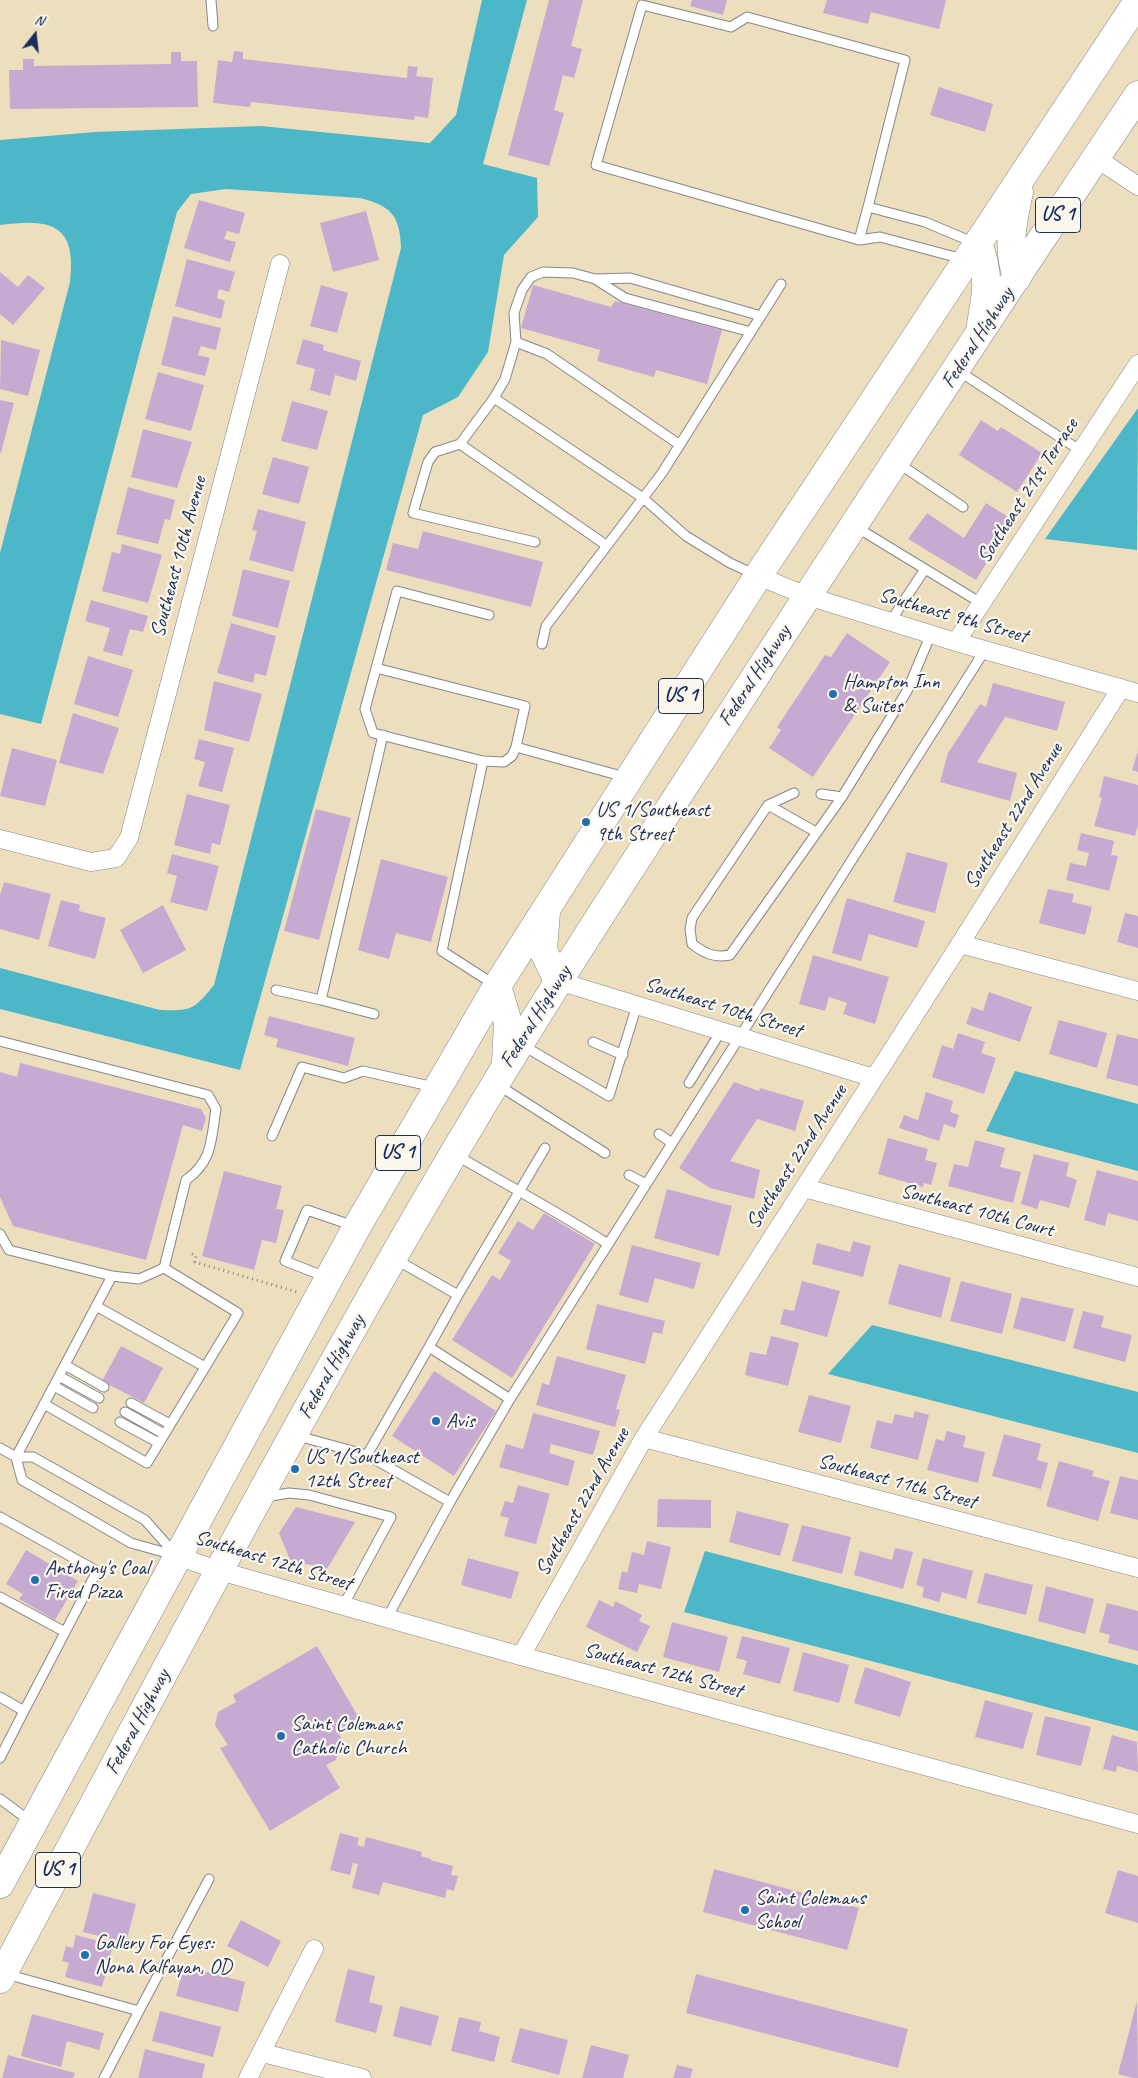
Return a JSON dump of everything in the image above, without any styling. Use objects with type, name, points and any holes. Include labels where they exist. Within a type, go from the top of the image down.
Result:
[{"type":"main road","name":"Federal Highway","points":[[0,1884],[356,1227],[497,986],[758,576],[1138,1]]},
{"type":"main road","name":"Federal Highway","points":[[2,1976],[260,1498],[393,1257],[453,1153],[558,981],[807,596],[1138,95]]},
{"type":"main road","points":[[1017,278],[1011,258],[1010,235],[1022,176]]},
{"type":"main road","points":[[972,252],[985,262],[988,286],[979,335]]},
{"type":"main road","points":[[546,908],[543,950],[558,981]]},
{"type":"main road","points":[[497,986],[508,1023],[501,1075]]},
{"type":"street","points":[[1096,158],[1138,186]]},
{"type":"street","name":"Southeast 10th Avenue","points":[[0,839],[91,862],[116,858],[128,838],[280,264]]},
{"type":"street","name":"Southeast 21st Terrace","points":[[956,642],[1138,364]]},
{"type":"street","name":"Southeast 9th Street","points":[[758,576],[807,596],[890,622],[1138,693]]},
{"type":"street","name":"Southeast 22nd Avenue","points":[[521,1656],[644,1438],[960,944],[1121,688]]},
{"type":"street","points":[[960,944],[1138,991]]},
{"type":"street","name":"Southeast 10th Street","points":[[558,981],[874,1078]]},
{"type":"street","name":"Southeast 10th Court","points":[[804,1188],[1138,1278]]},
{"type":"street","name":"Southeast 11th Street","points":[[644,1438],[1138,1568]]},
{"type":"street","name":"Southeast 12th Street","points":[[177,1556],[220,1571],[521,1656],[1138,1824]]},
{"type":"street","points":[[248,2078],[263,2052],[314,1949]]},
{"type":"street","points":[[263,2052],[362,2078]]},
{"type":"lane","points":[[211,0],[213,26]]},
{"type":"lane","points":[[859,240],[905,60],[747,17],[731,27],[642,5],[596,165],[859,240],[880,237],[972,252]]},
{"type":"lane","points":[[868,207],[925,222],[972,252]]},
{"type":"lane","points":[[535,542],[413,513],[428,462],[435,452],[460,444],[494,398],[505,379],[516,342],[514,314],[522,290],[531,277],[543,272],[573,273],[595,279],[630,278],[761,316]]},
{"type":"lane","points":[[595,279],[625,298],[751,332]]},
{"type":"lane","points":[[542,644],[546,626],[606,545],[644,498],[781,284]]},
{"type":"lane","points":[[516,342],[547,354],[680,444]]},
{"type":"lane","points":[[957,369],[1081,451]]},
{"type":"lane","points":[[494,398],[644,498],[686,536],[730,563],[758,576]]},
{"type":"lane","points":[[460,444],[606,545]]},
{"type":"lane","points":[[896,462],[963,507]]},
{"type":"lane","points":[[854,526],[981,604]]},
{"type":"lane","points":[[890,622],[925,569]]},
{"type":"lane","points":[[376,668],[527,702],[516,747],[512,756],[504,762],[484,761],[373,732],[366,709],[376,668],[397,591],[489,615]]},
{"type":"lane","points":[[794,793],[768,806],[692,918],[690,929],[692,944],[706,954],[717,957],[730,955],[842,798],[907,691],[931,634]]},
{"type":"lane","points":[[387,1618],[450,1502],[510,1399],[984,650]]},
{"type":"lane","points":[[320,1000],[383,735]]},
{"type":"lane","points":[[516,747],[629,778]]},
{"type":"lane","points":[[484,761],[442,951],[497,986]]},
{"type":"lane","points":[[821,794],[842,798]]},
{"type":"lane","points":[[768,806],[816,832]]},
{"type":"lane","points":[[276,990],[374,1014]]},
{"type":"lane","points":[[520,1044],[609,1096],[637,1005]]},
{"type":"lane","points":[[689,1083],[722,1031]]},
{"type":"lane","points":[[0,1041],[208,1095],[216,1109],[208,1156],[199,1172],[186,1180],[164,1268]]},
{"type":"lane","points":[[593,1042],[623,1055]]},
{"type":"lane","points":[[272,1136],[302,1067],[344,1078],[363,1071],[437,1087]]},
{"type":"lane","points":[[501,1075],[605,1153]]},
{"type":"lane","points":[[659,1134],[672,1143]]},
{"type":"lane","points":[[367,1455],[458,1295],[545,1148]]},
{"type":"lane","points":[[453,1153],[519,1192],[541,1202],[608,1244]]},
{"type":"lane","points":[[629,1175],[646,1184]]},
{"type":"lane","points":[[328,1278],[285,1260],[306,1210],[356,1227]]},
{"type":"lane","points":[[0,1234],[9,1250],[112,1276],[140,1278],[164,1268]]},
{"type":"lane","points":[[393,1257],[458,1295]]},
{"type":"lane","points":[[44,1404],[147,1463],[238,1313],[164,1268]]},
{"type":"lane","points":[[112,1276],[16,1457],[22,1480],[131,1543],[177,1556]]},
{"type":"lane","points":[[96,1306],[205,1367]]},
{"type":"lane","points":[[429,1347],[510,1399]]},
{"type":"lane","points":[[65,1365],[104,1387]]},
{"type":"lane","points":[[59,1376],[99,1398]]},
{"type":"lane","points":[[54,1386],[94,1408]]},
{"type":"lane","points":[[131,1403],[170,1424]]},
{"type":"lane","points":[[125,1412],[164,1434]]},
{"type":"lane","points":[[120,1422],[159,1443]]},
{"type":"lane","points":[[295,1435],[367,1455],[450,1502]]},
{"type":"lane","points":[[0,1448],[16,1457],[33,1456],[145,1520],[177,1556]]},
{"type":"lane","points":[[260,1498],[289,1493],[309,1495],[391,1517],[343,1606]]},
{"type":"lane","points":[[0,1517],[97,1571],[0,1758]]},
{"type":"lane","points":[[0,1597],[65,1632]]},
{"type":"lane","points":[[0,1697],[24,1711]]},
{"type":"lane","points":[[0,1799],[33,1822]]},
{"type":"lane","points":[[104,2078],[209,1879]]},
{"type":"lane","points":[[2,1976],[139,2011]]},
{"type":"path","points":[[192,1254],[196,1256],[195,1262],[297,1292]]},
{"type":"water","points":[[482,0],[527,0],[483,164],[537,178],[538,217],[504,255],[488,352],[458,397],[423,415],[240,1070],[0,1009],[0,968],[160,1010],[179,1010],[191,1007],[201,1000],[214,985],[401,248],[399,227],[392,214],[371,201],[360,198],[226,189],[191,194],[177,212],[41,724],[0,714],[0,553],[70,282],[71,263],[69,248],[64,237],[57,229],[33,223],[0,225],[0,140],[95,132],[261,126],[430,143],[456,115]]},
{"type":"water","points":[[1138,408],[1137,550],[1045,539]]},
{"type":"water","points":[[1015,1071],[1138,1104],[1138,1171],[986,1131]]},
{"type":"water","points":[[872,1325],[1138,1392],[1138,1453],[828,1374]]},
{"type":"water","points":[[705,1551],[1138,1665],[1138,1731],[684,1612]]},
{"type":"building","points":[[549,0],[583,0],[571,46],[582,49],[574,78],[563,75],[554,110],[564,113],[549,166],[508,155]]},
{"type":"building","points":[[692,0],[727,0],[723,15],[690,6]]},
{"type":"building","points":[[827,0],[946,0],[939,29],[871,12],[868,24],[823,13]]},
{"type":"building","points":[[234,51],[243,52],[243,59],[407,78],[408,66],[418,67],[416,76],[433,78],[428,118],[415,116],[414,120],[251,102],[250,107],[213,103],[218,60],[232,62]]},
{"type":"building","points":[[171,52],[181,52],[181,61],[197,61],[198,107],[10,109],[9,70],[23,70],[23,59],[34,59],[34,66],[171,64]]},
{"type":"building","points":[[939,87],[993,104],[985,132],[930,115]]},
{"type":"building","points":[[199,200],[245,213],[239,234],[227,231],[224,239],[236,242],[230,262],[184,248]]},
{"type":"building","points":[[366,211],[379,260],[333,272],[320,223]]},
{"type":"building","points":[[187,259],[235,272],[229,292],[219,289],[217,298],[225,301],[221,319],[175,306]]},
{"type":"building","points":[[0,272],[18,287],[28,275],[45,288],[13,325],[0,314]]},
{"type":"building","points":[[321,285],[348,293],[337,333],[310,326]]},
{"type":"building","points":[[533,285],[611,307],[615,301],[722,330],[707,384],[656,370],[654,377],[597,361],[600,350],[521,328]]},
{"type":"building","points":[[173,316],[221,328],[216,350],[201,346],[198,355],[210,358],[205,376],[161,365]]},
{"type":"building","points":[[303,339],[324,345],[323,350],[361,361],[356,381],[335,375],[330,396],[310,390],[315,369],[296,364]]},
{"type":"building","points":[[1,340],[40,350],[28,396],[0,389]]},
{"type":"building","points":[[158,372],[204,385],[191,431],[145,419]]},
{"type":"building","points":[[0,400],[14,403],[1,453],[0,453]]},
{"type":"building","points":[[292,401],[328,411],[317,450],[281,441]]},
{"type":"building","points":[[981,420],[998,431],[1001,427],[1042,453],[1017,492],[959,455]]},
{"type":"building","points":[[143,429],[192,442],[177,488],[131,477]]},
{"type":"building","points":[[273,457],[309,467],[299,504],[262,494]]},
{"type":"building","points":[[128,487],[175,500],[170,520],[165,519],[158,544],[116,534]]},
{"type":"building","points":[[986,503],[1013,520],[976,580],[908,539],[927,513],[964,538]]},
{"type":"building","points":[[258,509],[306,522],[293,572],[249,560],[257,531],[252,530]]},
{"type":"building","points":[[423,531],[543,562],[531,607],[386,570],[393,543],[418,549]]},
{"type":"building","points":[[122,544],[162,555],[148,603],[102,591],[112,552],[120,554]]},
{"type":"building","points":[[243,569],[290,581],[278,628],[232,616]]},
{"type":"building","points":[[91,600],[148,616],[143,632],[130,629],[122,656],[103,651],[110,628],[85,621]]},
{"type":"building","points":[[231,623],[276,636],[266,676],[255,673],[253,683],[217,673]]},
{"type":"building","name":"Hampton Inn & Suites","points":[[847,633],[890,662],[813,777],[769,748],[781,730],[777,727],[825,655],[831,657]]},
{"type":"building","points":[[88,656],[133,670],[118,717],[74,704]]},
{"type":"building","points":[[214,681],[262,694],[249,742],[204,730]]},
{"type":"building","points":[[993,683],[1065,702],[1057,731],[1005,717],[977,762],[1017,773],[1010,801],[940,782],[948,753],[980,704],[986,707]]},
{"type":"building","points":[[73,713],[119,728],[103,774],[59,763]]},
{"type":"building","points":[[199,739],[234,748],[222,792],[198,786],[205,762],[194,759]]},
{"type":"building","points":[[12,748],[57,760],[45,806],[0,796]]},
{"type":"building","points":[[1138,751],[1138,772],[1132,770]]},
{"type":"building","points":[[1104,776],[1138,785],[1138,825],[1135,836],[1094,826],[1102,798],[1099,797]]},
{"type":"building","points":[[187,794],[230,805],[220,845],[212,843],[210,854],[174,845]]},
{"type":"building","points":[[316,809],[351,818],[319,940],[284,931]]},
{"type":"building","points":[[1081,833],[1114,841],[1111,855],[1118,856],[1109,891],[1066,880],[1070,863],[1086,866],[1089,853],[1077,850]]},
{"type":"building","points":[[907,852],[948,863],[935,913],[893,902]]},
{"type":"building","points":[[172,854],[219,866],[207,911],[170,902],[177,876],[167,873]]},
{"type":"building","points":[[381,859],[448,877],[431,942],[396,933],[389,959],[358,950]]},
{"type":"building","points":[[4,882],[51,894],[39,940],[0,929],[0,895]]},
{"type":"building","points":[[1048,889],[1074,894],[1072,902],[1092,907],[1085,935],[1039,923]]},
{"type":"building","points":[[847,898],[925,921],[917,948],[869,934],[861,961],[832,953]]},
{"type":"building","points":[[61,900],[80,905],[79,911],[106,918],[95,959],[48,946]]},
{"type":"building","points":[[163,905],[186,950],[143,973],[120,930]]},
{"type":"building","points":[[1125,913],[1138,916],[1138,948],[1117,942]]},
{"type":"building","points":[[813,955],[889,977],[875,1024],[843,1014],[847,1003],[829,997],[825,1011],[799,1004]]},
{"type":"building","points":[[989,992],[1032,1007],[1020,1042],[966,1024],[972,1007],[983,1011]]},
{"type":"building","points":[[269,1016],[355,1038],[348,1066],[276,1047],[278,1039],[264,1035]]},
{"type":"building","points":[[1059,1020],[1107,1033],[1097,1068],[1049,1054]]},
{"type":"building","points":[[958,1033],[985,1042],[981,1053],[996,1058],[984,1094],[932,1077],[942,1045],[953,1049]]},
{"type":"building","points":[[1117,1034],[1138,1039],[1138,1086],[1106,1078]]},
{"type":"building","points":[[20,1063],[201,1109],[206,1118],[202,1131],[183,1125],[146,1260],[13,1226],[0,1197],[0,1072],[17,1077]]},
{"type":"building","points":[[734,1082],[759,1091],[760,1088],[804,1101],[795,1131],[757,1119],[730,1161],[760,1170],[754,1199],[710,1188],[679,1168]]},
{"type":"building","points":[[926,1092],[953,1101],[950,1112],[959,1115],[955,1128],[944,1124],[939,1141],[899,1128],[904,1115],[918,1120]]},
{"type":"building","points":[[888,1138],[928,1149],[925,1160],[937,1163],[931,1185],[924,1183],[923,1187],[878,1174]]},
{"type":"building","points":[[975,1140],[1005,1148],[1000,1167],[1021,1172],[1013,1203],[948,1186],[954,1164],[968,1167]]},
{"type":"building","points":[[1034,1154],[1069,1163],[1066,1176],[1077,1180],[1069,1208],[1040,1200],[1037,1209],[1021,1204]]},
{"type":"building","points":[[1097,1170],[1138,1181],[1138,1221],[1108,1213],[1105,1226],[1084,1220]]},
{"type":"building","points":[[224,1171],[282,1186],[276,1209],[284,1210],[276,1243],[262,1240],[254,1270],[202,1256]]},
{"type":"building","points":[[667,1189],[732,1206],[719,1256],[654,1238]]},
{"type":"building","points":[[544,1213],[595,1244],[512,1378],[452,1340],[492,1275],[500,1280],[511,1261],[498,1253],[518,1221],[533,1230]]},
{"type":"building","points":[[853,1241],[871,1246],[863,1277],[812,1264],[817,1243],[850,1252]]},
{"type":"building","points":[[632,1245],[701,1263],[694,1289],[655,1278],[648,1303],[619,1295]]},
{"type":"building","points":[[899,1264],[951,1278],[941,1318],[888,1304]]},
{"type":"building","points":[[802,1281],[840,1291],[827,1337],[780,1324],[784,1309],[794,1311]]},
{"type":"building","points":[[961,1281],[1012,1294],[1002,1334],[950,1321]]},
{"type":"building","points":[[1021,1297],[1074,1309],[1065,1342],[1013,1328]]},
{"type":"building","points":[[597,1304],[665,1321],[662,1334],[653,1332],[645,1364],[586,1349]]},
{"type":"building","points":[[1083,1311],[1104,1316],[1101,1327],[1132,1335],[1125,1362],[1073,1348]]},
{"type":"building","points":[[771,1336],[799,1343],[788,1386],[745,1375],[750,1352],[766,1355]]},
{"type":"building","points":[[121,1346],[163,1368],[144,1403],[102,1381]]},
{"type":"building","points":[[557,1356],[626,1375],[616,1409],[620,1410],[615,1427],[536,1405],[542,1383],[549,1385]]},
{"type":"building","points":[[434,1371],[496,1411],[454,1476],[392,1436]]},
{"type":"building","points":[[809,1395],[851,1406],[841,1443],[798,1432]]},
{"type":"building","points":[[915,1411],[929,1415],[918,1460],[870,1448],[877,1420],[892,1424],[895,1414],[913,1418]]},
{"type":"building","points":[[533,1413],[600,1431],[593,1455],[551,1444],[549,1453],[575,1461],[568,1486],[499,1467],[506,1444],[523,1449]]},
{"type":"building","points":[[947,1431],[966,1436],[963,1447],[985,1452],[978,1483],[927,1470],[936,1439],[944,1441]]},
{"type":"building","points":[[1004,1434],[1041,1444],[1037,1460],[1048,1463],[1041,1489],[992,1476]]},
{"type":"building","points":[[1059,1461],[1094,1471],[1092,1476],[1110,1481],[1098,1521],[1046,1506]]},
{"type":"building","points":[[1120,1476],[1138,1480],[1138,1520],[1110,1513]]},
{"type":"building","points":[[518,1485],[550,1494],[536,1544],[504,1536],[509,1518],[500,1516],[505,1501],[513,1503]]},
{"type":"building","points":[[658,1499],[711,1500],[711,1528],[657,1527]]},
{"type":"building","points":[[296,1507],[355,1522],[327,1569],[290,1560],[279,1533]]},
{"type":"building","points":[[737,1511],[789,1524],[780,1556],[729,1542]]},
{"type":"building","points":[[802,1525],[851,1537],[842,1574],[792,1561]]},
{"type":"building","points":[[647,1541],[671,1547],[661,1589],[639,1584],[637,1593],[618,1589],[622,1571],[627,1573],[632,1552],[644,1555]]},
{"type":"building","points":[[895,1548],[913,1552],[903,1589],[854,1575],[860,1551],[892,1560]]},
{"type":"building","points":[[26,1550],[78,1581],[55,1620],[19,1599],[23,1594],[6,1584]]},
{"type":"building","points":[[468,1558],[519,1572],[511,1599],[461,1585]]},
{"type":"building","points":[[923,1558],[973,1571],[966,1599],[942,1592],[939,1602],[922,1597],[924,1587],[916,1585]]},
{"type":"building","points":[[985,1573],[1033,1585],[1026,1615],[977,1603]]},
{"type":"building","points":[[1046,1586],[1094,1599],[1085,1634],[1038,1621]]},
{"type":"building","points":[[599,1600],[613,1607],[615,1601],[642,1615],[639,1621],[650,1626],[637,1652],[586,1627]]},
{"type":"building","points":[[1107,1603],[1138,1611],[1138,1651],[1108,1643],[1110,1635],[1099,1632]]},
{"type":"building","points":[[672,1622],[728,1637],[719,1672],[663,1657]]},
{"type":"building","points":[[742,1636],[790,1648],[780,1684],[743,1674],[747,1661],[736,1658]]},
{"type":"building","name":"Saint Colemans Catholic Church","points":[[317,1646],[359,1718],[338,1731],[342,1740],[336,1760],[326,1765],[340,1788],[270,1831],[220,1748],[228,1745],[215,1725],[218,1712],[236,1702],[233,1695]]},
{"type":"building","points":[[803,1652],[849,1665],[839,1703],[793,1691]]},
{"type":"building","points":[[865,1667],[911,1682],[900,1717],[854,1703]]},
{"type":"building","points":[[985,1700],[1033,1713],[1023,1749],[975,1737]]},
{"type":"building","points":[[1045,1716],[1091,1727],[1081,1766],[1036,1755]]},
{"type":"building","points":[[1112,1735],[1137,1742],[1138,1772],[1117,1766],[1116,1772],[1103,1769]]},
{"type":"building","points":[[340,1833],[359,1838],[357,1845],[364,1847],[366,1837],[422,1852],[421,1856],[453,1866],[451,1875],[458,1876],[454,1891],[447,1889],[445,1898],[383,1882],[379,1895],[352,1888],[358,1864],[353,1863],[350,1875],[330,1870]]},
{"type":"building","points":[[714,1869],[859,1908],[847,1950],[703,1912]]},
{"type":"building","points":[[1118,1870],[1138,1876],[1138,1923],[1105,1913]]},
{"type":"building","points":[[93,1893],[136,1904],[126,1943],[83,1932]]},
{"type":"building","points":[[241,1920],[281,1941],[268,1967],[227,1946]]},
{"type":"building","points":[[76,1935],[113,1945],[102,1987],[65,1977],[69,1963],[62,1961],[66,1946],[73,1948]]},
{"type":"building","points":[[184,1966],[245,1982],[238,2012],[176,1996]]},
{"type":"building","points":[[348,1969],[375,1976],[369,2002],[383,2006],[376,2033],[335,2022]]},
{"type":"building","points":[[696,1974],[908,2029],[898,2068],[686,2013]]},
{"type":"building","points":[[1137,2001],[1138,2078],[1133,2078],[1118,2074]]},
{"type":"building","points":[[400,2006],[439,2016],[431,2046],[393,2036]]},
{"type":"building","points":[[160,2011],[221,2027],[213,2057],[152,2041]]},
{"type":"building","points":[[32,2014],[104,2033],[99,2050],[67,2041],[61,2067],[21,2056]]},
{"type":"building","points":[[459,2017],[481,2022],[479,2031],[500,2037],[494,2062],[451,2051]]},
{"type":"building","points":[[520,2028],[568,2040],[559,2075],[511,2062]]},
{"type":"building","points":[[591,2045],[629,2055],[623,2078],[582,2078]]},
{"type":"building","points":[[145,2049],[205,2064],[202,2078],[138,2078]]},
{"type":"building","points":[[8,2055],[75,2073],[73,2078],[2,2078]]},
{"type":"building","points":[[677,2065],[693,2069],[690,2078],[673,2078]]},
{"type":"place","name":"Hampton Inn & Suites","points":[[833,694]]},
{"type":"place","name":"US 1/Southeast 9th Street","points":[[586,822]]},
{"type":"place","name":"Avis","points":[[436,1421]]},
{"type":"place","name":"US 1/Southeast 12th Street","points":[[295,1469]]},
{"type":"place","name":"Anthony's Coal Fired Pizza","points":[[35,1580]]},
{"type":"place","name":"Saint Colemans Catholic Church","points":[[281,1736]]},
{"type":"place","name":"Saint Colemans School","points":[[745,1910]]},
{"type":"place","name":"Gallery For Eyes: Nona Kalfayan, OD","points":[[85,1955]]}]
